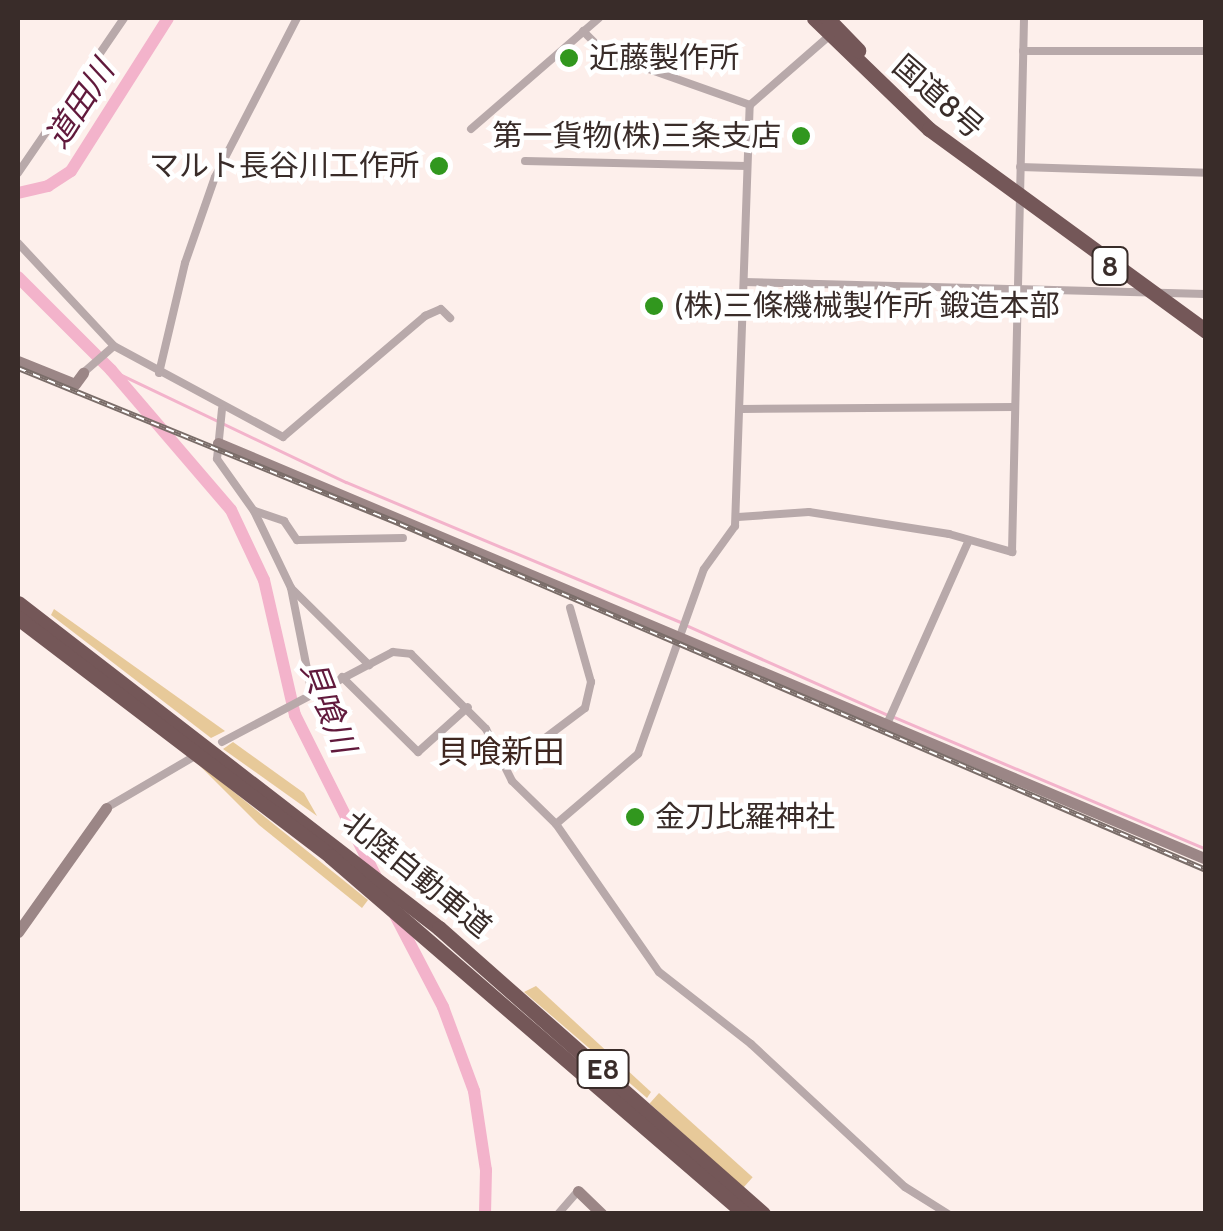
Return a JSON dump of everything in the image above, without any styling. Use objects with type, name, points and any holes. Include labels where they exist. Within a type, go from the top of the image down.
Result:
[{"type":"highway","name":"国道8号","points":[[814,18],[834,25],[986,174],[1206,331]]},
{"type":"highway","name":"北陸自動車道","points":[[18,603],[318,830],[440,928],[763,1214]]},
{"type":"highway","name":"北陸自動車道","points":[[18,618],[330,856],[453,956],[745,1214]]},
{"type":"street","points":[[18,173],[124,18]]},
{"type":"street","points":[[159,373],[185,264],[215,177],[297,18]]},
{"type":"street","points":[[470,129],[599,18]]},
{"type":"street","points":[[738,517],[809,512],[969,540],[1012,552],[1024,18]]},
{"type":"street","points":[[556,824],[638,754],[694,610],[704,569],[738,517],[750,105],[834,25]]},
{"type":"street","points":[[583,32],[606,54],[750,105]]},
{"type":"street","points":[[1023,51],[1206,51]]},
{"type":"street","points":[[526,161],[746,166]]},
{"type":"street","points":[[1020,168],[1206,173]]},
{"type":"street","points":[[18,243],[110,348],[222,411],[283,437],[425,316],[441,309],[450,318]]},
{"type":"street","points":[[744,282],[1206,294]]},
{"type":"street","points":[[18,361],[75,384],[110,348]]},
{"type":"street","points":[[742,409],[1014,407]]},
{"type":"street","points":[[222,411],[218,459],[254,510],[290,588],[311,694]]},
{"type":"street","points":[[218,438],[1206,859]]},
{"type":"street","points":[[254,510],[284,522],[296,540],[403,538]]},
{"type":"street","points":[[888,721],[969,540]]},
{"type":"street","points":[[290,588],[369,664]]},
{"type":"street","points":[[508,766],[584,708],[591,682],[570,608]]},
{"type":"street","points":[[222,742],[393,652],[412,654],[468,707],[520,791],[556,824],[659,972],[751,1044],[905,1187],[948,1214]]},
{"type":"street","points":[[342,677],[418,752],[468,707]]},
{"type":"street","points":[[18,932],[106,808],[195,756]]},
{"type":"street","points":[[558,1214],[578,1191],[602,1214]]},
{"type":"shaded area","points":[[54,609],[225,731],[211,738],[51,615]]},
{"type":"shaded area","points":[[233,742],[304,793],[317,816],[223,749]]},
{"type":"shaded area","points":[[193,759],[368,900],[362,908],[259,825]]},
{"type":"shaded area","points":[[536,986],[651,1092],[647,1098],[524,992]]},
{"type":"shaded area","points":[[659,1093],[753,1177],[743,1188],[650,1103]]},
{"type":"waterway","name":"道田川","points":[[18,193],[48,186],[71,171],[168,18]]},
{"type":"waterway","name":"貝喰川","points":[[18,277],[111,370],[231,510],[264,580],[295,715],[377,879]]},
{"type":"waterway","points":[[111,370],[346,482],[681,622]]},
{"type":"waterway","points":[[688,626],[886,714]]},
{"type":"waterway","points":[[894,717],[1206,849]]},
{"type":"waterway","name":"貝喰川","points":[[395,915],[443,1007],[474,1091],[486,1170],[485,1214]]},
{"type":"railway","points":[[18,368],[400,524],[1206,870]]},
{"type":"place","name":"近藤製作所","points":[[569,58]]},
{"type":"place","name":"第一貨物(株)三条支店","points":[[801,136]]},
{"type":"place","name":"マルト長谷川工作所","points":[[439,166]]},
{"type":"place","name":"(株)三條機械製作所 鍛造本部","points":[[654,306]]},
{"type":"place","name":"金刀比羅神社","points":[[635,817]]},
{"type":"district","name":"貝喰新田","points":[[501,752]]}]
